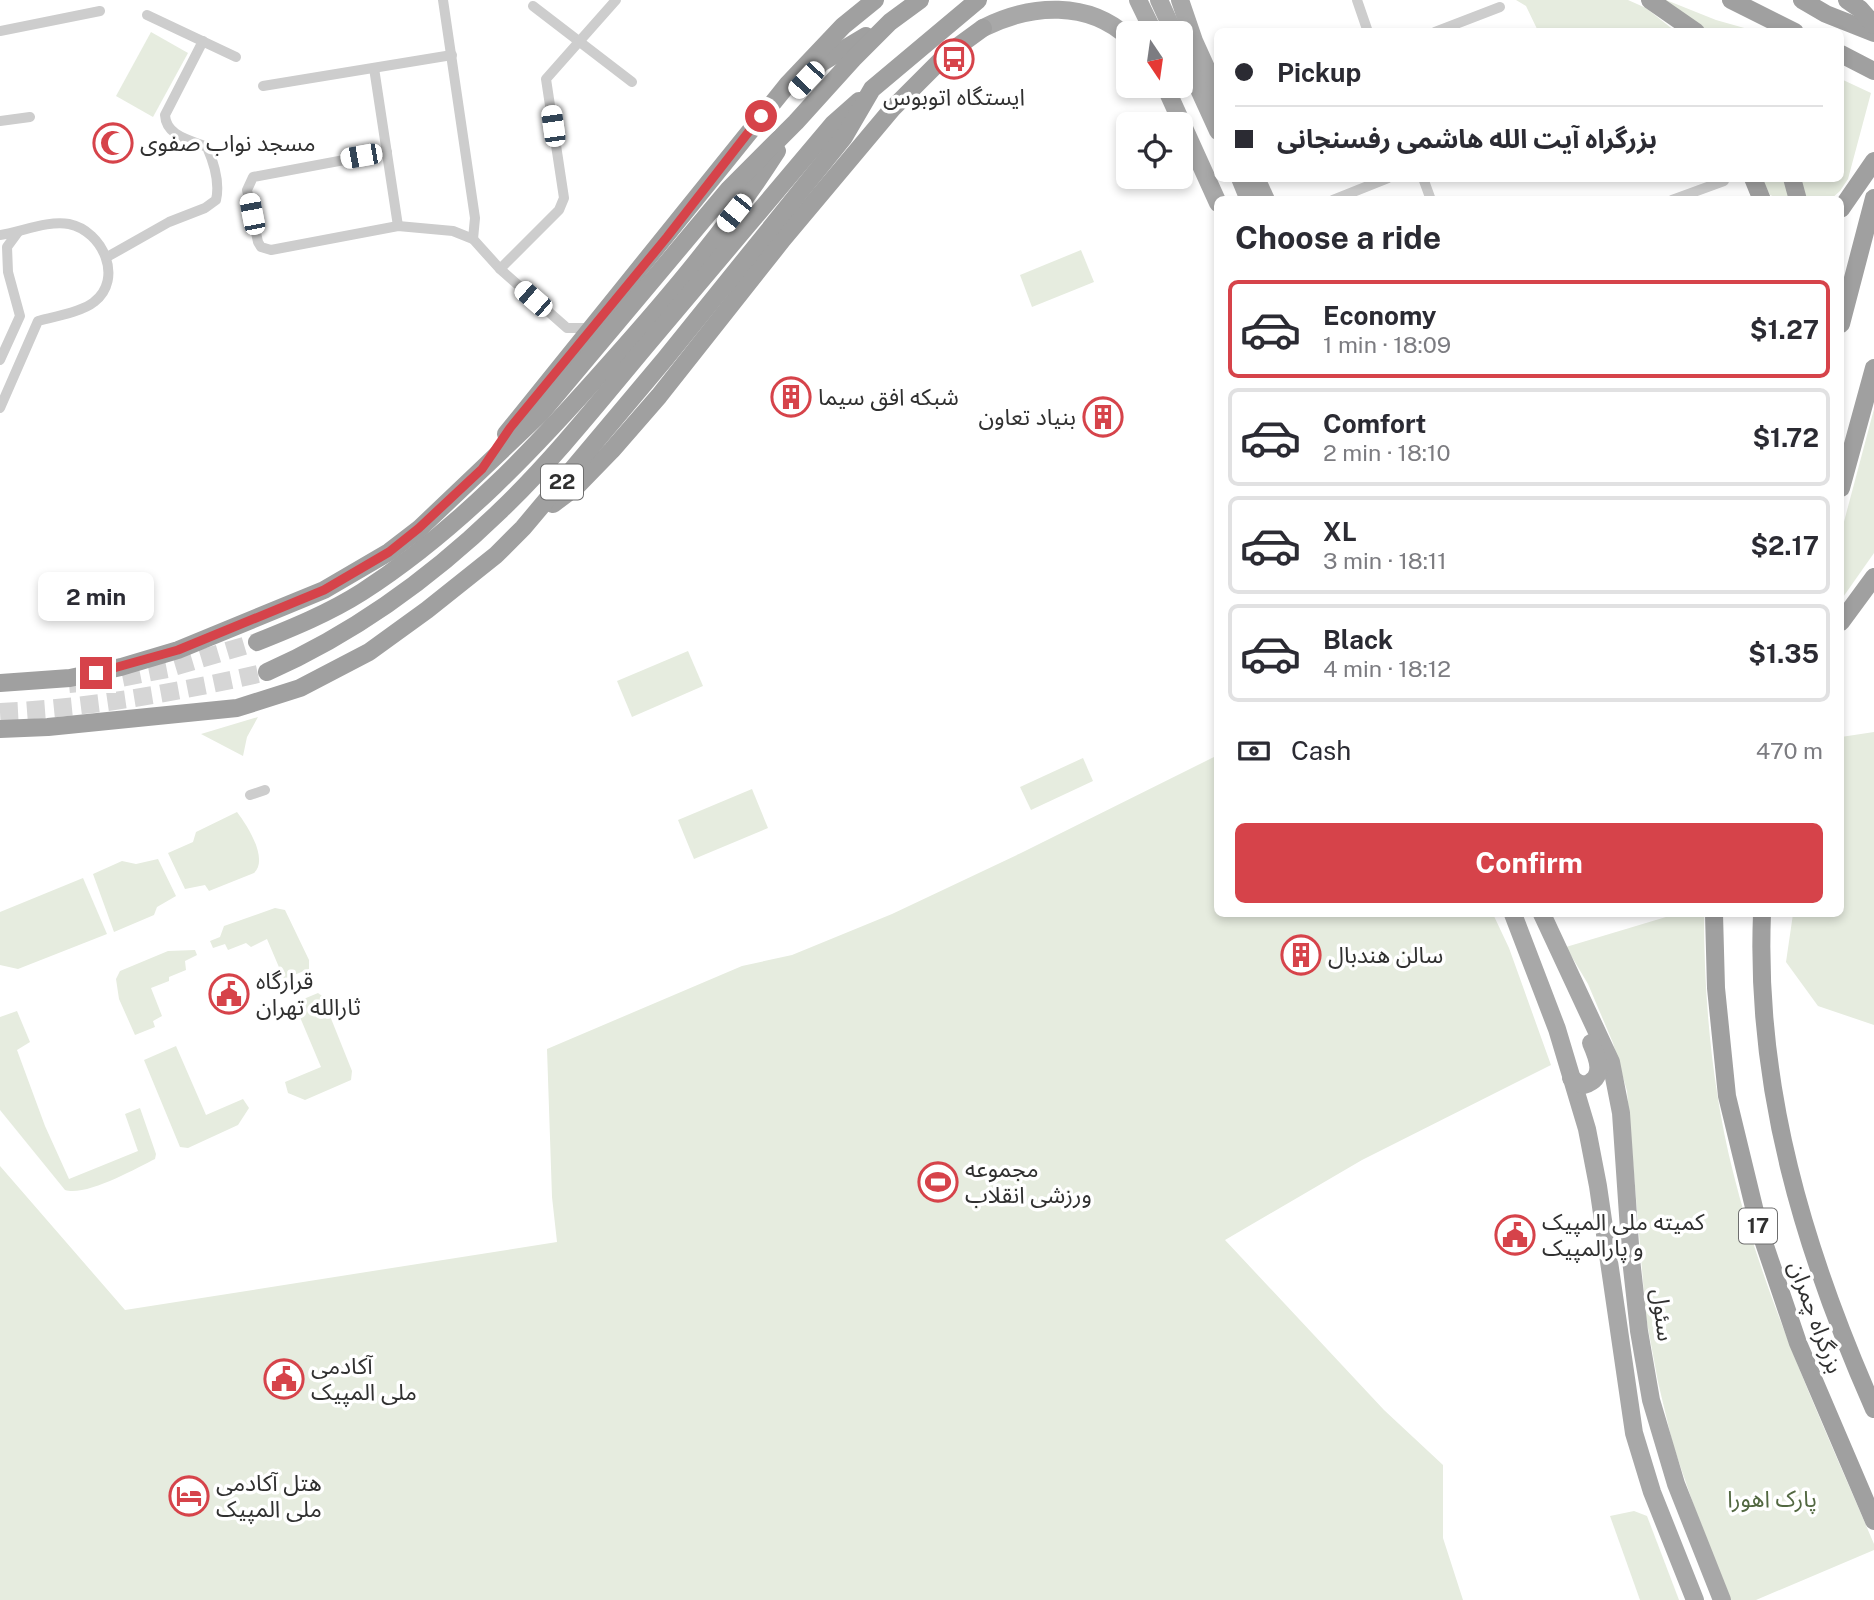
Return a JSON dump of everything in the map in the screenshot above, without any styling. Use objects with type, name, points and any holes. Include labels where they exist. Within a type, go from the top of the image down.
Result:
[{"type":"highway","points":[[482,469],[510,428],[779,94],[843,26],[875,0]]},
{"type":"highway","name":"22","points":[[0,683],[71,678],[178,650],[324,590],[389,552],[419,528],[541,413],[729,189],[890,22],[920,0]]},
{"type":"highway","name":"22","points":[[267,672],[316,649],[395,600],[449,559],[503,509],[614,384],[833,124],[978,0]]},
{"type":"highway","points":[[1650,0],[1690,28]]},
{"type":"highway","points":[[1731,0],[1787,28]]},
{"type":"highway","points":[[1802,0],[1874,33]]},
{"type":"highway","points":[[1847,0],[1874,24]]},
{"type":"highway","points":[[722,167],[821,63],[890,22]]},
{"type":"highway","points":[[523,528],[577,486],[612,450],[892,109],[946,55],[983,28]]},
{"type":"highway","points":[[1844,59],[1874,72]]},
{"type":"highway","name":"22","points":[[0,729],[48,727],[237,708],[300,688],[369,652],[496,555],[523,528],[665,359],[844,137],[872,89]]},
{"type":"highway","name":"22","points":[[257,642],[323,613],[360,593],[441,535],[499,482],[569,410],[650,317],[751,191],[796,122]]},
{"type":"highway","points":[[1844,205],[1874,161]]},
{"type":"highway","points":[[1844,313],[1874,198]]},
{"type":"highway","points":[[1844,477],[1874,368]]},
{"type":"highway","points":[[1844,618],[1874,577]]},
{"type":"highway","name":"بزرگراه چمران","points":[[1714,917],[1716,988],[1727,1096],[1756,1216],[1798,1343],[1874,1521]]},
{"type":"highway","name":"بزرگراه چمران","points":[[1762,917],[1762,992],[1770,1077],[1781,1136],[1797,1202],[1824,1283],[1874,1409]]},
{"type":"main road","points":[[1127,0],[1137,21]]},
{"type":"main road","points":[[1138,0],[1148,21]]},
{"type":"main road","points":[[1159,0],[1169,21]]},
{"type":"main road","points":[[1170,0],[1178,21]]},
{"type":"main road","points":[[1180,0],[1184,21]]},
{"type":"main road","points":[[983,28],[1024,10],[1060,5],[1098,14],[1116,26]]},
{"type":"main road","points":[[1194,55],[1214,87]]},
{"type":"main road","points":[[1194,62],[1214,120]]},
{"type":"main road","points":[[1171,98],[1214,196]]},
{"type":"main road","points":[[1183,98],[1214,165]]},
{"type":"main road","name":"سئول","points":[[1514,917],[1557,1029],[1590,1144],[1634,1433],[1652,1492],[1695,1600]]},
{"type":"main road","name":"سئول","points":[[1543,917],[1604,1043],[1617,1084],[1636,1307],[1651,1400],[1676,1484],[1723,1600]]},
{"type":"main road","points":[[1571,1078],[1578,1083],[1589,1084],[1596,1078],[1600,1068],[1581,1022],[1577,988]]},
{"type":"street","points":[[443,0],[475,218],[473,239]]},
{"type":"street","points":[[500,269],[559,210],[564,198],[546,79],[616,0]]},
{"type":"street","points":[[1357,0],[1367,28]]},
{"type":"street","points":[[533,6],[632,82]]},
{"type":"street","points":[[1445,28],[1500,7]]},
{"type":"street","points":[[0,31],[100,11]]},
{"type":"street","points":[[147,15],[236,57]]},
{"type":"street","points":[[107,257],[169,222],[205,208],[216,200],[218,191],[207,147],[169,131],[165,124],[165,115],[203,41]]},
{"type":"street","points":[[262,86],[452,55]]},
{"type":"street","points":[[374,68],[398,226]]},
{"type":"street","points":[[0,121],[30,117]]},
{"type":"street","points":[[387,152],[259,174],[250,180],[247,190],[258,242],[271,250],[398,226],[453,231],[473,239],[500,269],[567,328],[590,328]]},
{"type":"street","points":[[1343,196],[1378,182]]},
{"type":"street","points":[[1683,196],[1721,182]]},
{"type":"street","points":[[0,235],[45,225],[69,224],[91,235],[107,257],[107,285],[94,303],[38,321],[0,408]]},
{"type":"street","points":[[0,360],[20,316],[8,272],[6,247],[18,232]]},
{"type":"street","points":[[561,365],[568,345],[567,328]]},
{"type":"street","points":[[250,795],[265,790]]},
{"type":"green space","points":[[1516,0],[1628,0],[1646,8],[1671,28],[1537,28],[1526,6]]},
{"type":"green space","points":[[1658,0],[1666,0],[1744,28],[1698,28]]},
{"type":"green space","points":[[151,32],[188,53],[153,117],[116,96]]},
{"type":"green space","points":[[1844,80],[1871,93],[1848,179],[1840,191],[1834,196],[1770,195],[1764,182],[1844,182]]},
{"type":"green space","points":[[1081,250],[1094,282],[1032,307],[1020,275]]},
{"type":"green space","points":[[1874,409],[1874,553],[1844,596],[1844,522]]},
{"type":"green space","points":[[688,651],[703,686],[632,717],[617,681]]},
{"type":"green space","points":[[258,717],[247,737],[243,756],[201,734]]},
{"type":"green space","points":[[1874,732],[1874,1025],[1818,1006],[1786,962],[1793,917],[1844,917],[1844,737]]},
{"type":"green space","name":"مجموعه ورزشی انقلاب","points":[[1214,757],[1214,917],[1494,917],[1509,948],[1551,1065],[1362,1160],[1225,1240],[1384,1410],[1443,1465],[1443,1538],[1463,1600],[0,1600],[0,1166],[125,1310],[557,1242],[552,1197],[547,1049],[742,966],[792,955],[892,914]]},
{"type":"green space","points":[[1083,758],[1093,781],[1031,810],[1020,787]]},
{"type":"green space","points":[[752,789],[768,828],[694,859],[678,820]]},
{"type":"green space","points":[[237,812],[251,833],[258,851],[258,867],[254,873],[209,891],[205,885],[185,889],[168,853],[193,842],[196,832]]},
{"type":"green space","points":[[158,859],[176,896],[157,907],[154,915],[114,932],[93,874],[122,861],[136,864]]},
{"type":"green space","points":[[83,878],[107,934],[18,969],[0,965],[0,912]]},
{"type":"green space","points":[[275,908],[285,910],[309,960],[309,969],[284,979],[267,939],[251,947],[246,943],[228,950],[225,944],[213,948],[210,941],[220,937],[224,926]]},
{"type":"green space","name":"پارک اهورا","points":[[1666,917],[1704,917],[1706,979],[1715,1076],[1726,1140],[1746,1220],[1778,1314],[1874,1544],[1874,1550],[1756,1600],[1731,1600],[1673,1445],[1646,1317],[1627,1091],[1613,1043],[1588,984],[1566,947]]},
{"type":"green space","points":[[195,950],[197,955],[185,961],[186,970],[151,988],[162,1016],[153,1021],[155,1027],[135,1035],[119,999],[116,979],[120,971],[168,951]]},
{"type":"green space","points":[[318,993],[322,996],[352,1071],[351,1080],[305,1100],[288,1093],[285,1082],[321,1067],[294,1003]]},
{"type":"green space","points":[[17,1011],[30,1042],[17,1050],[45,1126],[69,1179],[138,1151],[125,1114],[140,1108],[156,1154],[155,1159],[97,1186],[85,1190],[65,1190],[0,1110],[0,1017]]},
{"type":"green space","points":[[176,1046],[206,1115],[243,1099],[249,1108],[238,1125],[188,1148],[180,1147],[144,1060]]},
{"type":"green space","points":[[1634,1511],[1647,1516],[1679,1600],[1640,1600],[1610,1516]]},
{"type":"tunnel","points":[[69,684],[111,680],[167,669],[257,642]]},
{"type":"tunnel","points":[[0,712],[135,698],[267,672]]},
{"type":"place","name":"ایستگاه اتوبوس","points":[[954,59]]},
{"type":"place","name":"مسجد نواب صفوی","points":[[113,143]]},
{"type":"place","name":"شبکه افق سیما","points":[[791,397]]},
{"type":"place","name":"بنیاد تعاون","points":[[1103,417]]},
{"type":"place","name":"سالن هندبال","points":[[1301,955]]},
{"type":"place","name":"قرارگاه ثارالله تهران","points":[[229,994]]},
{"type":"place","name":"مجموعه ورزشی انقلاب","points":[[938,1182]]},
{"type":"place","name":"کمیته ملی المپیک و پارالمپیک","points":[[1515,1235]]},
{"type":"place","name":"آکادمی ملی المپیک","points":[[284,1379]]},
{"type":"place","name":"هتل آکادمی ملی المپیک","points":[[189,1496]]},
{"type":"route","points":[[96,673],[178,650],[324,590],[389,552],[419,528],[482,469],[510,428],[667,237],[761,116]]}]
